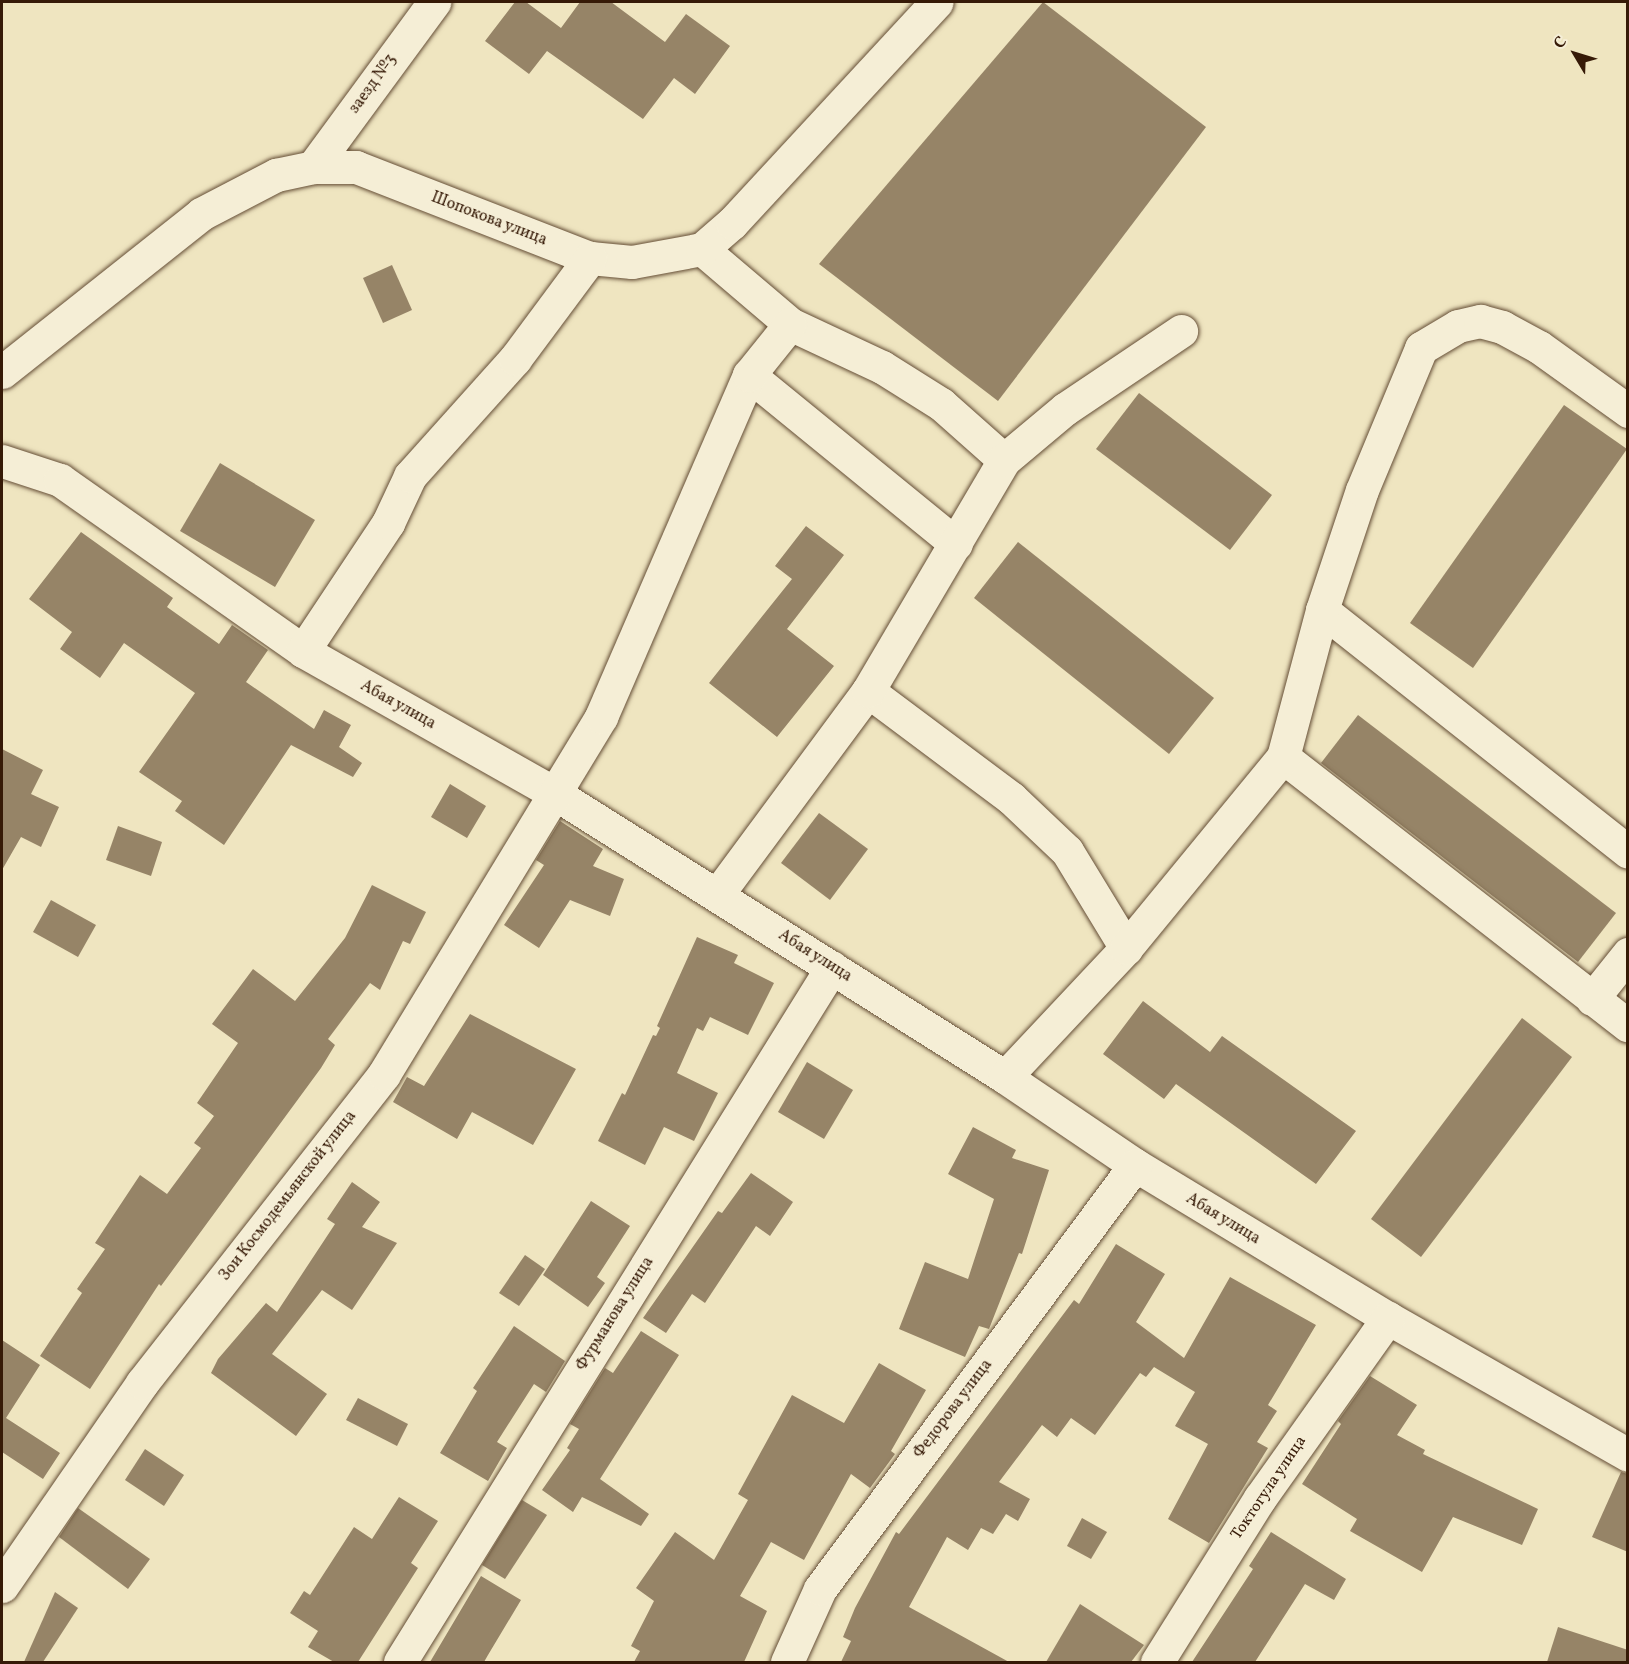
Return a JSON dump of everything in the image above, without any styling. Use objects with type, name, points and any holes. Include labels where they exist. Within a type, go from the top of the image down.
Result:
[{"type":"street","name":"заезд №3","points":[[313,167],[434,2]]},
{"type":"street","points":[[937,2],[732,223],[702,249],[790,324],[882,367],[941,404],[1004,460]]},
{"type":"street","name":"Шопокова улица","points":[[2,372],[201,214],[276,175],[313,167],[356,167],[590,258],[632,262],[702,249]]},
{"type":"street","points":[[303,651],[388,523],[410,476],[515,359],[590,258]]},
{"type":"street","points":[[1005,1077],[1126,948],[1283,757],[1322,610],[1362,490],[1420,348],[1438,335],[1480,321],[1502,327],[1539,347],[1628,411]]},
{"type":"street","name":"Зои Космодемьянской улица","points":[[2,1586],[142,1383],[384,1074],[601,717],[749,375],[790,324]]},
{"type":"street","points":[[717,895],[868,691],[1004,460],[1065,409],[1181,331]]},
{"type":"street","points":[[749,375],[956,544]]},
{"type":"street","name":"Абая улица","points":[[2,461],[60,480],[303,651],[554,793],[1005,1077],[1135,1165],[1388,1318],[1628,1455]]},
{"type":"street","points":[[1322,610],[1628,852]]},
{"type":"street","points":[[868,691],[1011,798],[1067,851],[1126,948]]},
{"type":"street","points":[[1283,757],[1628,1026]]},
{"type":"street","points":[[1592,999],[1628,954]]},
{"type":"street","name":"Фурманова улица","points":[[400,1662],[832,967]]},
{"type":"street","name":"Федорова улица","points":[[787,1662],[820,1588],[1135,1165]]},
{"type":"street","name":"Токтогула улица","points":[[1157,1662],[1260,1498],[1388,1318]]},
{"type":"building","points":[[515,2],[526,2],[561,28],[580,2],[611,2],[665,42],[686,14],[730,46],[695,94],[674,78],[643,119],[547,51],[529,74],[485,41]]},
{"type":"building","points":[[1043,2],[1206,127],[998,401],[819,264]]},
{"type":"building","points":[[392,265],[412,310],[383,323],[363,278]]},
{"type":"building","points":[[1139,393],[1272,495],[1230,550],[1096,449]]},
{"type":"building","points":[[1564,405],[1627,449],[1473,668],[1410,623]]},
{"type":"building","points":[[220,463],[315,520],[275,587],[180,531]]},
{"type":"building","points":[[806,526],[844,555],[787,629],[834,666],[777,737],[709,683],[792,579],[775,566]]},
{"type":"building","points":[[81,532],[173,598],[167,607],[219,644],[232,625],[268,650],[246,682],[314,729],[324,710],[351,725],[339,747],[362,763],[353,777],[291,745],[224,845],[175,811],[182,801],[139,772],[195,693],[124,643],[100,678],[60,649],[72,632],[29,599]]},
{"type":"building","points":[[1018,542],[1214,698],[1169,754],[974,598]]},
{"type":"building","points":[[1358,715],[1616,913],[1578,962],[1321,763]]},
{"type":"building","points":[[2,749],[43,770],[31,794],[59,807],[41,847],[21,837],[2,870]]},
{"type":"building","points":[[450,784],[486,806],[467,838],[431,817]]},
{"type":"building","points":[[819,813],[868,849],[830,900],[781,863]]},
{"type":"building","points":[[560,821],[603,849],[593,866],[624,879],[610,916],[570,900],[539,948],[504,925],[544,865],[536,860]]},
{"type":"building","points":[[118,826],[162,842],[151,876],[106,860]]},
{"type":"building","points":[[372,885],[426,912],[410,944],[403,941],[380,990],[370,983],[328,1039],[335,1045],[321,1068],[161,1286],[159,1284],[90,1389],[40,1356],[82,1293],[77,1289],[105,1249],[95,1243],[140,1175],[167,1194],[201,1148],[194,1143],[214,1116],[197,1103],[238,1043],[212,1024],[253,969],[295,1001],[345,938]]},
{"type":"building","points":[[51,900],[96,925],[78,957],[33,932]]},
{"type":"building","points":[[697,937],[738,955],[734,963],[774,983],[748,1035],[710,1017],[703,1031],[697,1028],[677,1073],[718,1093],[694,1141],[664,1127],[645,1165],[598,1141],[622,1093],[625,1095],[653,1035],[656,1036],[660,1028],[657,1026]]},
{"type":"building","points":[[1143,1001],[1210,1052],[1222,1036],[1356,1131],[1316,1184],[1176,1084],[1164,1099],[1103,1054]]},
{"type":"building","points":[[470,1014],[576,1069],[533,1145],[472,1112],[457,1139],[393,1102],[407,1077],[424,1086]]},
{"type":"building","points":[[1522,1018],[1572,1057],[1421,1257],[1371,1219]]},
{"type":"building","points":[[807,1062],[853,1090],[824,1139],[778,1112]]},
{"type":"building","points":[[973,1127],[1016,1150],[1012,1158],[1049,1170],[1022,1254],[1019,1253],[989,1329],[979,1326],[965,1357],[899,1329],[925,1262],[968,1279],[994,1199],[948,1174]]},
{"type":"building","points":[[751,1173],[793,1202],[770,1236],[756,1226],[705,1303],[692,1294],[666,1333],[643,1318],[718,1211],[722,1213]]},
{"type":"building","points":[[352,1182],[380,1202],[362,1227],[397,1243],[352,1310],[322,1290],[272,1354],[327,1394],[296,1436],[211,1373],[218,1359],[266,1303],[277,1312],[335,1224],[327,1219]]},
{"type":"building","points":[[591,1201],[630,1226],[597,1277],[605,1283],[588,1307],[543,1275]]},
{"type":"building","points":[[1116,1244],[1165,1274],[1136,1322],[1184,1358],[1230,1277],[1316,1325],[1268,1405],[1277,1411],[1257,1442],[1268,1448],[1209,1543],[1168,1519],[1208,1444],[1175,1426],[1195,1392],[1154,1367],[1146,1377],[1140,1373],[1095,1435],[1071,1418],[1057,1437],[1042,1425],[999,1482],[1030,1499],[1018,1521],[1006,1514],[993,1534],[981,1528],[968,1550],[947,1537],[909,1607],[1009,1662],[841,1662],[851,1641],[843,1637],[855,1608],[896,1532],[899,1534],[1074,1300],[1079,1304]]},
{"type":"building","points":[[525,1255],[545,1269],[519,1306],[499,1293]]},
{"type":"building","points":[[514,1326],[565,1361],[546,1392],[534,1384],[497,1442],[507,1448],[488,1481],[440,1453],[477,1391],[473,1388]]},
{"type":"building","points":[[641,1331],[679,1355],[600,1479],[649,1514],[641,1526],[582,1497],[573,1512],[542,1490],[570,1450],[567,1448],[579,1429],[570,1424],[605,1368],[613,1373]]},
{"type":"building","points":[[2,1340],[40,1365],[6,1418],[60,1453],[43,1479],[2,1452]]},
{"type":"building","points":[[879,1363],[926,1390],[891,1451],[895,1454],[870,1488],[851,1474],[804,1560],[771,1542],[740,1596],[767,1611],[744,1662],[634,1662],[640,1651],[631,1646],[654,1601],[636,1588],[675,1532],[714,1560],[748,1500],[738,1494],[792,1395],[844,1423]]},
{"type":"building","points":[[1370,1376],[1417,1405],[1397,1435],[1425,1450],[1423,1454],[1538,1509],[1522,1545],[1453,1517],[1422,1572],[1350,1531],[1357,1519],[1302,1484],[1341,1424],[1338,1421]]},
{"type":"building","points":[[358,1398],[408,1424],[397,1446],[346,1420]]},
{"type":"building","points":[[145,1449],[184,1475],[164,1506],[125,1480]]},
{"type":"building","points":[[1621,1472],[1628,1474],[1628,1552],[1592,1537]]},
{"type":"building","points":[[399,1497],[438,1521],[411,1563],[418,1568],[358,1662],[334,1662],[308,1647],[318,1631],[290,1613],[304,1591],[310,1595],[354,1527],[372,1539]]},
{"type":"building","points":[[522,1500],[547,1515],[505,1579],[482,1565]]},
{"type":"building","points":[[78,1508],[150,1559],[128,1589],[59,1537]]},
{"type":"building","points":[[1082,1518],[1107,1532],[1091,1559],[1067,1546]]},
{"type":"building","points":[[1271,1532],[1346,1579],[1334,1600],[1305,1584],[1255,1662],[1192,1662],[1253,1569],[1249,1566]]},
{"type":"building","points":[[481,1576],[521,1600],[484,1662],[430,1662]]},
{"type":"building","points":[[55,1592],[78,1608],[43,1662],[24,1662]]},
{"type":"building","points":[[1080,1604],[1144,1645],[1131,1662],[1046,1662]]},
{"type":"building","points":[[1558,1627],[1628,1650],[1628,1662],[1547,1662]]}]
